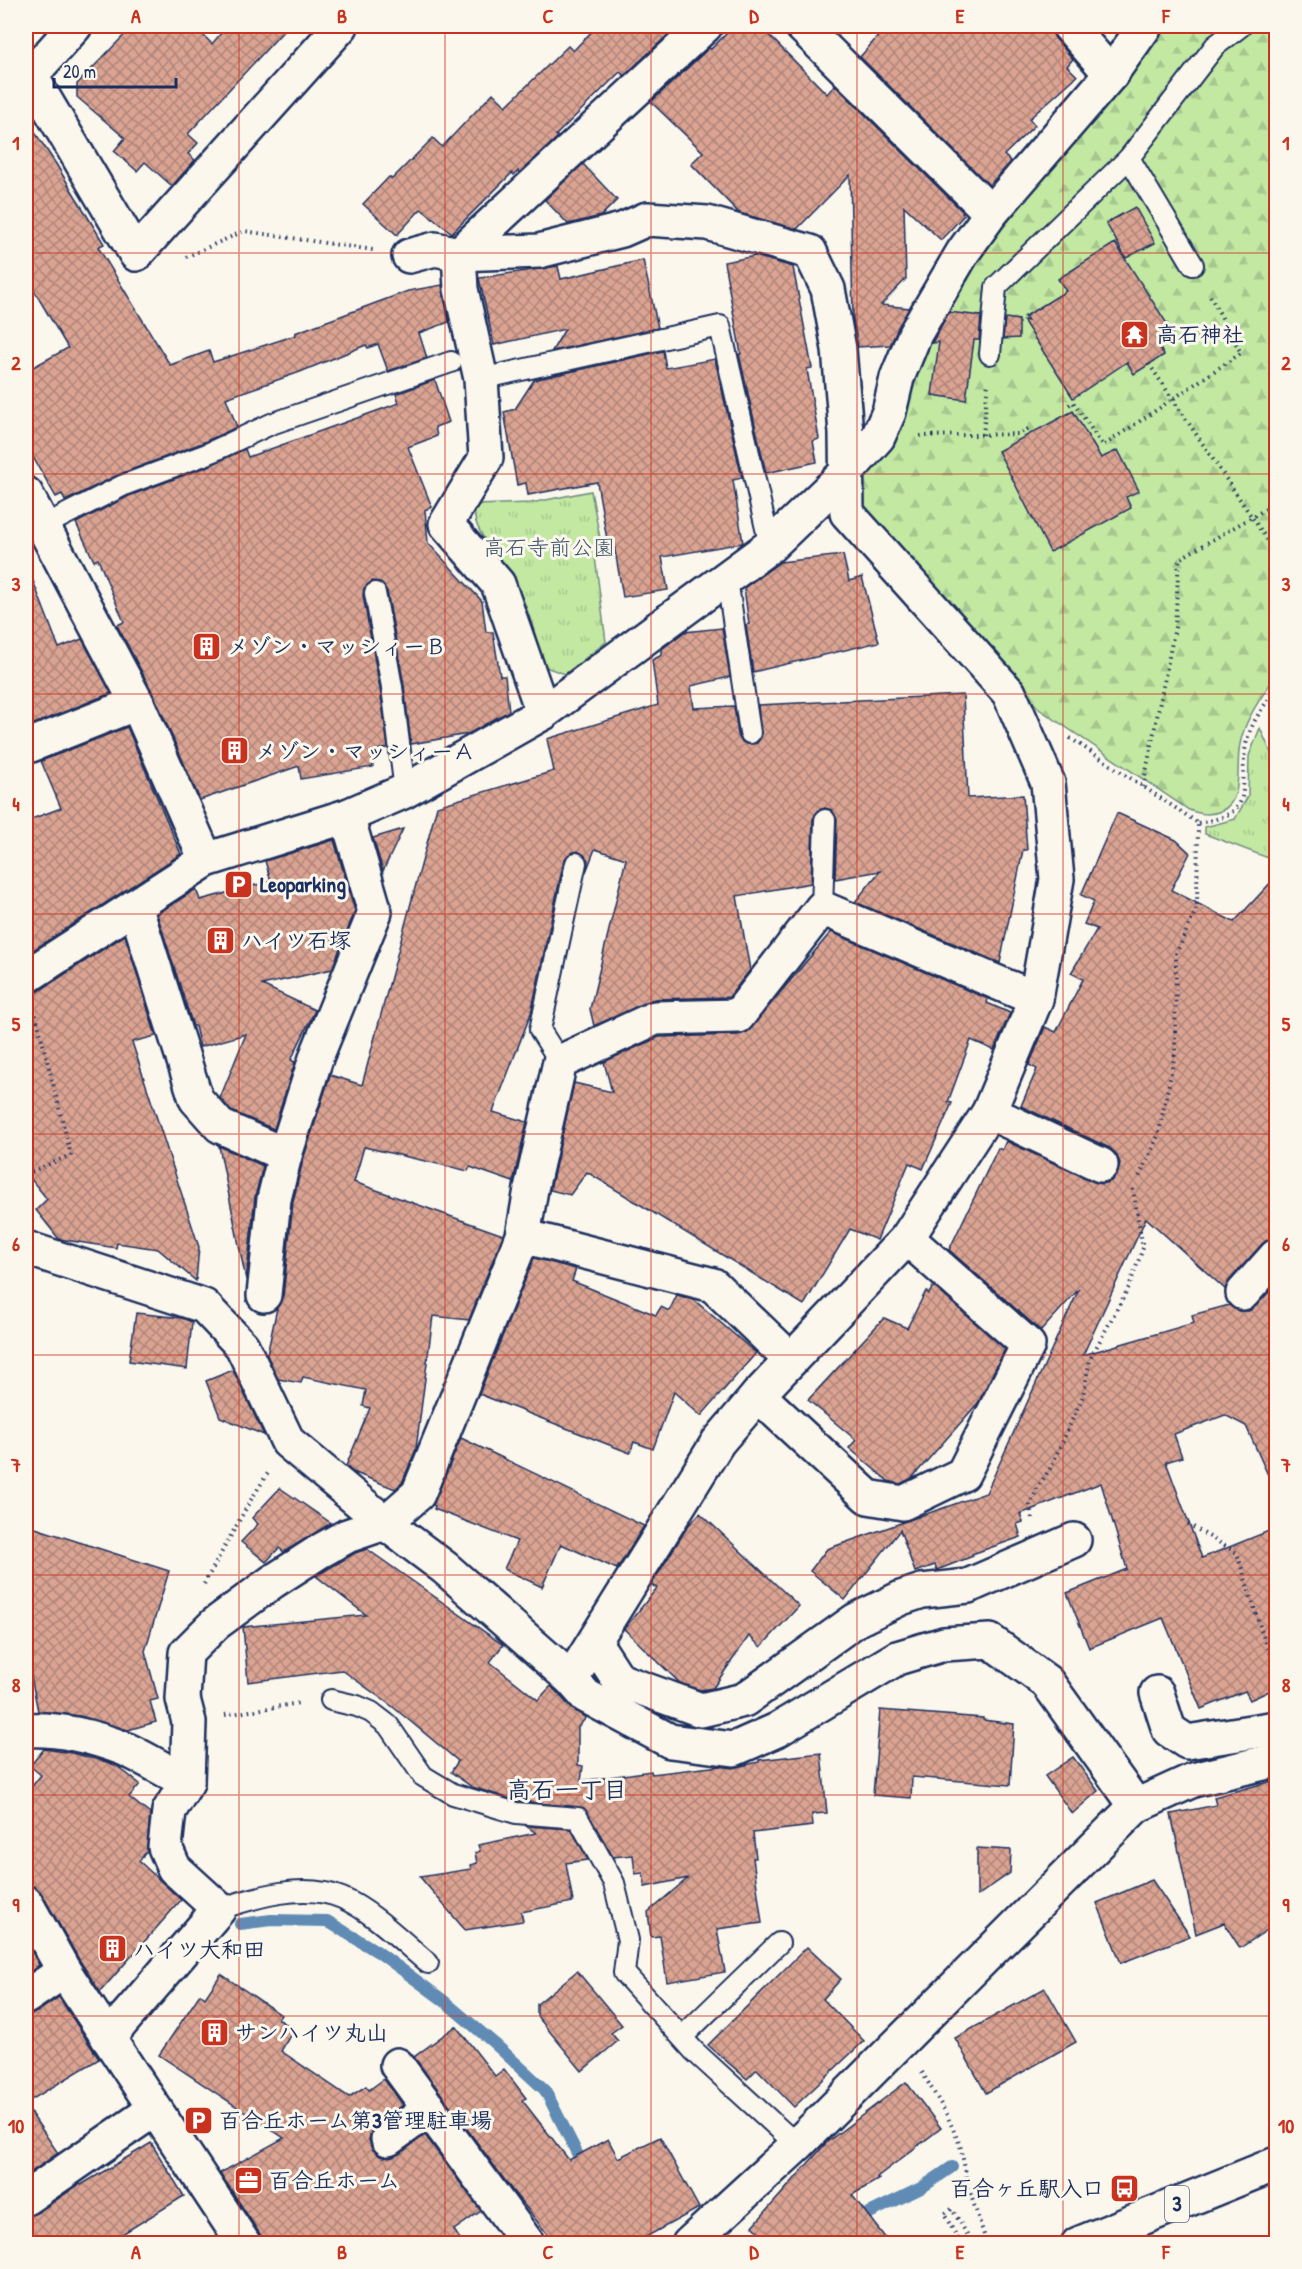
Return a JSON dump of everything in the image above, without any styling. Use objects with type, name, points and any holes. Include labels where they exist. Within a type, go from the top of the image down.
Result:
[{"type":"street","points":[[75,26],[28,72],[136,254],[341,26]]},
{"type":"street","points":[[459,254],[705,26]]},
{"type":"street","points":[[802,26],[991,213]]},
{"type":"street","points":[[1069,26],[1111,74]]},
{"type":"street","points":[[26,977],[206,861],[347,816],[405,791],[543,713],[770,546],[846,473],[878,437],[889,412],[897,378],[915,334],[963,252],[991,213],[1111,74],[1145,26]]},
{"type":"street","points":[[409,256],[435,249],[459,254],[539,251],[622,230],[647,219],[707,223],[810,252],[828,289],[839,349],[846,433],[847,513],[1009,693],[1048,783],[1057,879],[1036,999],[989,1112],[907,1238],[758,1395],[718,1442],[571,1679]]},
{"type":"street","points":[[459,254],[461,289],[481,379],[486,458],[446,524],[498,584],[543,713]]},
{"type":"street","points":[[26,494],[40,540],[137,703],[206,861]]},
{"type":"street","points":[[26,747],[137,703]]},
{"type":"street","points":[[264,1295],[274,1199],[285,1155],[317,1055],[375,912],[347,816]]},
{"type":"street","points":[[135,906],[196,1100],[220,1126],[285,1155]]},
{"type":"street","points":[[108,2038],[219,1909],[174,1868],[165,1847],[169,1811],[188,1782],[189,1722],[183,1699],[186,1653],[215,1624],[300,1564],[347,1536],[385,1523],[418,1494],[524,1236],[531,1189],[560,1062],[655,1018],[738,1016],[822,908],[1036,999]]},
{"type":"street","points":[[989,1112],[1101,1165]]},
{"type":"street","points":[[524,1236],[712,1285],[791,1360]]},
{"type":"street","points":[[758,1395],[868,1497],[903,1503],[963,1474],[1028,1345],[907,1238]]},
{"type":"street","points":[[26,1248],[204,1306],[242,1346],[288,1442],[385,1523],[445,1568],[571,1679],[586,1696],[670,1741],[734,1749],[777,1730],[897,1658],[944,1644],[990,1641],[1047,1682],[1136,1806]]},
{"type":"street","points":[[1243,1293],[1276,1256]]},
{"type":"street","points":[[595,1643],[619,1680],[700,1710],[744,1700],[856,1620],[901,1598],[922,1592],[968,1586],[1074,1540]]},
{"type":"street","points":[[1156,1693],[1169,1730],[1187,1742],[1276,1728]]},
{"type":"street","points":[[26,1730],[43,1729],[76,1734],[125,1749],[188,1782]]},
{"type":"street","points":[[689,2244],[797,2145],[904,2041],[1136,1806],[1193,1780],[1276,1760]]},
{"type":"street","points":[[26,1903],[64,1971],[241,2242]]},
{"type":"street","points":[[26,1997],[64,1971]]},
{"type":"street","points":[[397,2065],[528,2244]]},
{"type":"street","points":[[26,2198],[154,2109]]},
{"type":"street","points":[[387,2139],[430,2109]]},
{"type":"street","name":"3","points":[[1078,2244],[1276,2164]]},
{"type":"lane","points":[[990,354],[996,287],[1129,158],[1215,46],[1241,26]]},
{"type":"lane","points":[[1129,158],[1193,265]]},
{"type":"lane","points":[[481,379],[720,326],[770,546]]},
{"type":"lane","points":[[40,540],[124,485],[207,454],[271,424],[451,362]]},
{"type":"lane","points":[[727,579],[750,733]]},
{"type":"lane","points":[[375,593],[392,687],[405,791]]},
{"type":"lane","points":[[822,908],[825,820]]},
{"type":"lane","points":[[560,1062],[540,1030],[576,863]]},
{"type":"lane","points":[[331,1700],[371,1712],[388,1725],[423,1776],[453,1794],[516,1813],[578,1818],[614,1883],[628,1940],[624,1973],[694,2051],[797,2145]]},
{"type":"lane","points":[[219,1909],[285,1892],[324,1892],[344,1898],[377,1920],[428,1963]]},
{"type":"lane","points":[[682,2037],[779,1943]]},
{"type":"path","points":[[180,259],[244,231],[409,256]]},
{"type":"path","points":[[1069,405],[1073,402],[1103,446],[1241,353],[1193,265]]},
{"type":"path","points":[[983,435],[990,354]]},
{"type":"path","points":[[1149,364],[1276,553]]},
{"type":"path","points":[[878,437],[1019,434],[1030,428]]},
{"type":"path","points":[[1143,787],[1175,627],[1179,559],[1276,503]]},
{"type":"path","points":[[1069,737],[1198,823],[1215,820],[1237,808],[1243,796],[1246,742],[1257,714],[1276,689]]},
{"type":"path","points":[[1034,1556],[1030,1505],[1036,1489],[1051,1467],[1083,1396],[1090,1359],[1129,1287],[1143,1248],[1133,1189],[1158,1136],[1175,1054],[1176,954],[1197,908],[1198,823]]},
{"type":"path","points":[[26,977],[71,1155],[26,1174]]},
{"type":"path","points":[[199,1593],[249,1503]]},
{"type":"path","points":[[1188,1524],[1237,1552],[1263,1636],[1276,1665]]},
{"type":"path","points":[[189,1722],[266,1707],[331,1700]]},
{"type":"path","points":[[904,2041],[945,2113],[960,2145],[970,2192],[987,2244]]},
{"type":"path","points":[[961,2243],[944,2214],[952,2209],[973,2244]]},
{"type":"green space","points":[[1172,26],[1276,26],[1276,675],[1242,734],[1238,782],[1233,799],[1229,806],[1221,811],[1209,814],[1189,810],[1039,709],[1004,666],[858,502],[867,463],[899,393],[994,230],[1157,37]]},
{"type":"green space","name":"高石寺前公園","points":[[591,491],[603,554],[595,557],[606,642],[565,674],[545,667],[520,592],[484,539],[474,513],[476,505],[531,503]]},
{"type":"green space","points":[[1260,728],[1276,764],[1276,861],[1205,834],[1205,827],[1235,819],[1248,796],[1249,756]]},
{"type":"building","points":[[133,26],[194,26],[212,44],[227,26],[288,26],[188,134],[198,143],[188,154],[195,160],[172,186],[145,162],[137,171],[114,151],[125,138],[77,97],[77,84]]},
{"type":"building","points":[[597,26],[668,26],[673,30],[624,76],[620,72],[556,135],[558,137],[519,173],[518,171],[514,175],[512,173],[452,233],[421,209],[397,235],[363,204],[389,177],[392,179],[433,138],[442,147],[493,93],[506,106],[568,46],[573,51]]},
{"type":"building","points":[[734,26],[760,26],[827,94],[835,85],[963,212],[964,215],[941,240],[904,206],[906,279],[881,305],[909,308],[890,345],[858,347],[853,319],[850,175],[797,229],[739,213],[691,164],[703,152],[651,102]]},
{"type":"building","points":[[887,26],[1051,26],[1055,38],[1073,59],[1067,66],[1077,76],[1029,119],[1035,125],[1004,155],[1011,162],[989,185],[860,57]]},
{"type":"building","points":[[26,119],[104,244],[98,247],[170,365],[209,351],[213,362],[296,335],[295,333],[408,291],[442,285],[449,322],[419,333],[427,358],[388,371],[378,344],[368,348],[366,345],[300,372],[226,398],[237,427],[202,443],[120,474],[65,501],[62,494],[56,497],[26,445],[26,371],[68,348],[26,277]]},
{"type":"building","points":[[583,164],[617,200],[601,216],[568,224],[545,200]]},
{"type":"building","points":[[1135,207],[1155,243],[1126,258],[1106,223]]},
{"type":"building","points":[[1115,243],[1173,333],[1157,344],[1164,355],[1134,374],[1127,362],[1073,398],[1023,320],[1028,321],[1024,317],[1066,291],[1058,279]]},
{"type":"building","points":[[755,256],[793,267],[812,368],[807,369],[819,439],[813,441],[817,462],[766,473],[739,354],[741,354],[724,262]]},
{"type":"building","points":[[643,260],[658,328],[552,351],[565,329],[494,345],[479,278],[558,266],[561,279]]},
{"type":"building","points":[[949,312],[981,316],[979,340],[974,340],[966,400],[932,395],[939,342],[932,343]]},
{"type":"building","points":[[1005,318],[1019,320],[1019,338],[1003,339]]},
{"type":"building","points":[[663,351],[666,368],[715,359],[742,478],[733,480],[743,543],[662,557],[668,590],[623,597],[613,539],[607,540],[597,482],[528,495],[526,483],[517,485],[504,412],[515,409],[534,380]]},
{"type":"building","points":[[435,380],[449,422],[435,427],[437,436],[408,447],[432,507],[425,510],[428,543],[482,601],[486,632],[493,632],[500,676],[505,676],[509,711],[468,734],[411,744],[404,685],[387,591],[380,582],[372,581],[364,588],[363,595],[388,748],[371,751],[373,767],[301,779],[299,766],[200,800],[154,695],[117,625],[124,622],[98,559],[94,561],[76,523],[129,496],[211,465],[245,449],[248,457],[399,403],[396,394]]},
{"type":"building","points":[[1073,411],[1101,458],[1118,450],[1139,491],[1126,497],[1131,508],[1050,552],[998,451]]},
{"type":"building","points":[[843,555],[849,581],[862,577],[879,642],[753,672],[746,625],[749,624],[744,588],[780,562]]},
{"type":"building","points":[[28,568],[59,648],[82,639],[111,693],[27,727],[26,569]]},
{"type":"building","points":[[722,628],[730,677],[691,686],[694,708],[734,706],[738,735],[746,744],[757,743],[761,737],[758,705],[963,695],[968,798],[1023,795],[1027,850],[1023,850],[1000,963],[855,902],[880,871],[835,879],[837,820],[832,810],[825,808],[819,810],[813,819],[811,883],[737,896],[750,970],[729,997],[654,999],[594,1026],[590,1009],[626,859],[595,849],[586,872],[588,860],[584,855],[578,851],[568,855],[564,860],[531,1013],[493,1112],[527,1122],[513,1182],[470,1167],[468,1171],[364,1147],[354,1182],[503,1235],[469,1320],[433,1316],[416,1449],[402,1483],[395,1489],[353,1472],[346,1466],[370,1408],[363,1406],[366,1390],[303,1377],[301,1383],[278,1379],[267,1355],[277,1308],[283,1297],[293,1202],[303,1160],[330,1075],[362,1085],[437,806],[554,771],[547,739],[658,705],[652,660],[662,655],[662,649],[684,632]]},
{"type":"building","points":[[127,727],[181,854],[26,955],[26,821],[61,808],[41,761]]},
{"type":"building","points":[[1117,813],[1176,840],[1190,853],[1171,890],[1234,922],[1276,877],[1276,1238],[1270,1238],[1262,1244],[1229,1281],[1225,1289],[1146,1218],[1083,1355],[1194,1323],[1192,1315],[1229,1305],[1239,1311],[1249,1311],[1276,1284],[1276,1493],[1246,1426],[1225,1415],[1174,1434],[1182,1457],[1166,1462],[1202,1558],[1276,1528],[1276,1688],[1250,1700],[1245,1691],[1201,1709],[1163,1618],[1089,1648],[1067,1593],[1127,1569],[1101,1483],[1020,1514],[1023,1522],[1017,1524],[1021,1537],[972,1554],[973,1556],[937,1570],[935,1565],[915,1572],[900,1530],[845,1600],[810,1571],[827,1549],[986,1493],[1079,1289],[1041,1331],[949,1250],[998,1148],[1002,1150],[1006,1141],[1094,1182],[1102,1184],[1111,1181],[1118,1172],[1120,1163],[1110,1148],[1021,1106],[1037,1069],[1029,1065],[1045,1027],[1056,1032],[1083,979],[1071,973],[1097,929],[1084,924],[1094,901],[1081,895]]},
{"type":"building","points":[[403,829],[383,871],[373,838]]},
{"type":"building","points":[[334,840],[355,911],[332,969],[262,985],[315,1010],[291,1060],[295,1062],[274,1129],[231,1111],[220,1098],[246,1034],[200,1047],[157,914],[196,889],[200,900],[271,881],[265,861]]},
{"type":"building","points":[[831,932],[988,999],[987,1003],[1010,1013],[994,1050],[971,1040],[948,1102],[952,1103],[923,1169],[909,1163],[877,1240],[850,1229],[804,1305],[587,1172],[570,1195],[550,1190],[574,1083],[612,1092],[604,1062],[659,1037],[738,1035],[747,1032]]},
{"type":"building","points":[[125,935],[156,1036],[132,1042],[199,1247],[196,1281],[158,1249],[117,1243],[116,1248],[59,1239],[36,1210],[47,1199],[26,1173],[26,995],[36,993]]},
{"type":"building","points":[[219,1146],[263,1166],[255,1197],[246,1280]]},
{"type":"building","points":[[534,1258],[576,1269],[572,1281],[656,1315],[661,1307],[669,1311],[677,1295],[694,1300],[756,1353],[701,1416],[674,1392],[653,1449],[634,1442],[630,1453],[479,1394]]},
{"type":"building","points":[[933,1286],[1005,1349],[978,1403],[912,1478],[900,1484],[888,1481],[849,1448],[856,1440],[808,1400],[884,1318],[907,1328],[926,1291],[929,1294]]},
{"type":"building","points":[[136,1313],[182,1318],[192,1322],[187,1369],[129,1361]]},
{"type":"building","points":[[233,1370],[264,1435],[220,1417],[206,1381]]},
{"type":"building","points":[[461,1438],[644,1526],[617,1569],[561,1544],[542,1587],[504,1569],[517,1541],[434,1509],[433,1505]]},
{"type":"building","points":[[280,1488],[331,1523],[284,1552],[279,1548],[266,1562],[241,1542],[258,1524],[252,1518]]},
{"type":"building","points":[[700,1513],[799,1606],[761,1647],[749,1636],[713,1688],[700,1690],[680,1683],[624,1629],[657,1588],[651,1585],[688,1526]]},
{"type":"building","points":[[26,1525],[169,1571],[145,1651],[158,1699],[150,1701],[156,1722],[128,1730],[80,1716],[38,1711],[26,1652]]},
{"type":"building","points":[[367,1549],[503,1645],[490,1662],[538,1700],[551,1686],[572,1709],[586,1718],[578,1727],[578,1765],[583,1766],[581,1781],[651,1771],[652,1774],[720,1766],[732,1768],[759,1762],[759,1760],[821,1753],[827,1813],[812,1814],[813,1826],[753,1833],[756,1858],[753,1858],[762,1923],[717,1929],[725,1972],[667,1982],[660,1936],[651,1937],[648,1912],[688,1878],[645,1887],[643,1873],[635,1874],[633,1855],[613,1857],[584,1808],[518,1801],[472,1787],[451,1772],[458,1761],[393,1707],[342,1670],[248,1682],[243,1627],[366,1615],[316,1576],[355,1553]]},
{"type":"building","points":[[880,1710],[983,1718],[983,1720],[1014,1724],[1010,1785],[912,1777],[911,1798],[873,1795]]},
{"type":"building","points":[[44,1749],[107,1762],[117,1766],[140,1784],[129,1797],[150,1814],[147,1851],[139,1861],[181,1900],[100,1992],[42,1894],[35,1887],[26,1884],[26,1794],[41,1775],[30,1766]]},
{"type":"building","points":[[1073,1757],[1098,1791],[1072,1814],[1045,1776]]},
{"type":"building","points":[[1276,1780],[1276,1924],[1240,1948],[1224,1923],[1196,1934],[1171,1814],[1216,1805],[1214,1797]]},
{"type":"building","points":[[526,1826],[571,1829],[588,1860],[566,1863],[573,1902],[521,1912],[523,1921],[465,1930],[420,1877],[471,1869],[470,1865],[477,1863],[475,1853],[480,1851],[478,1845],[536,1833]]},
{"type":"building","points":[[977,1848],[1011,1850],[1010,1873],[977,1896]]},
{"type":"building","points":[[1152,1880],[1190,1936],[1121,1963],[1097,1903]]},
{"type":"building","points":[[26,1941],[39,1965],[26,1975]]},
{"type":"building","points":[[807,1947],[841,1979],[823,1999],[864,2041],[794,2107],[757,2069],[747,2079],[708,2045]]},
{"type":"building","points":[[577,1971],[622,2025],[611,2033],[618,2041],[582,2071],[537,2016],[537,2004]]},
{"type":"building","points":[[221,1974],[281,2015],[278,2019],[294,2029],[281,2051],[349,2097],[366,2086],[369,2090],[384,2079],[403,2105],[371,2131],[369,2140],[372,2149],[380,2156],[390,2158],[425,2135],[481,2211],[454,2230],[463,2244],[263,2244],[260,2234],[220,2173],[284,2138],[159,2055],[200,1994],[205,1998]]},
{"type":"building","points":[[1045,1988],[1076,2042],[986,2093],[955,2038]]},
{"type":"building","points":[[59,1997],[99,2059],[26,2103],[26,2015],[37,2012]]},
{"type":"building","points":[[456,2026],[495,2076],[504,2069],[526,2098],[522,2100],[569,2160],[608,2139],[618,2158],[660,2137],[699,2208],[633,2244],[555,2244],[512,2190],[414,2057]]},
{"type":"building","points":[[906,2082],[941,2128],[877,2177],[879,2179],[852,2195],[890,2244],[771,2244],[753,2226],[827,2142]]},
{"type":"building","points":[[26,2106],[58,2153],[26,2176]]},
{"type":"building","points":[[151,2143],[184,2196],[106,2244],[33,2244],[26,2229],[26,2216],[37,2213],[80,2184]]},
{"type":"waterway","points":[[240,1924],[271,1920],[327,1921],[378,1952],[443,2000],[545,2090],[585,2169]]},
{"type":"waterway","points":[[853,2221],[921,2188],[952,2167]]},
{"type":"place","name":"高石神社","points":[[1135,334]]},
{"type":"place","name":"メゾン・マッシィーＢ","points":[[206,646]]},
{"type":"place","name":"メゾン・マッシィーＡ","points":[[234,751]]},
{"type":"place","name":"Leoparking","points":[[239,884]]},
{"type":"place","name":"ハイツ石塚","points":[[220,940]]},
{"type":"place","name":"ハイツ大和田","points":[[112,1949]]},
{"type":"place","name":"サンハイツ丸山","points":[[214,2032]]},
{"type":"place","name":"百合丘ホーム第3管理駐車場","points":[[198,2120]]},
{"type":"place","name":"百合丘ホーム","points":[[248,2180]]},
{"type":"place","name":"百合ヶ丘駅入口","points":[[1125,2188]]},
{"type":"district","name":"高石一丁目","points":[[567,1790]]}]
